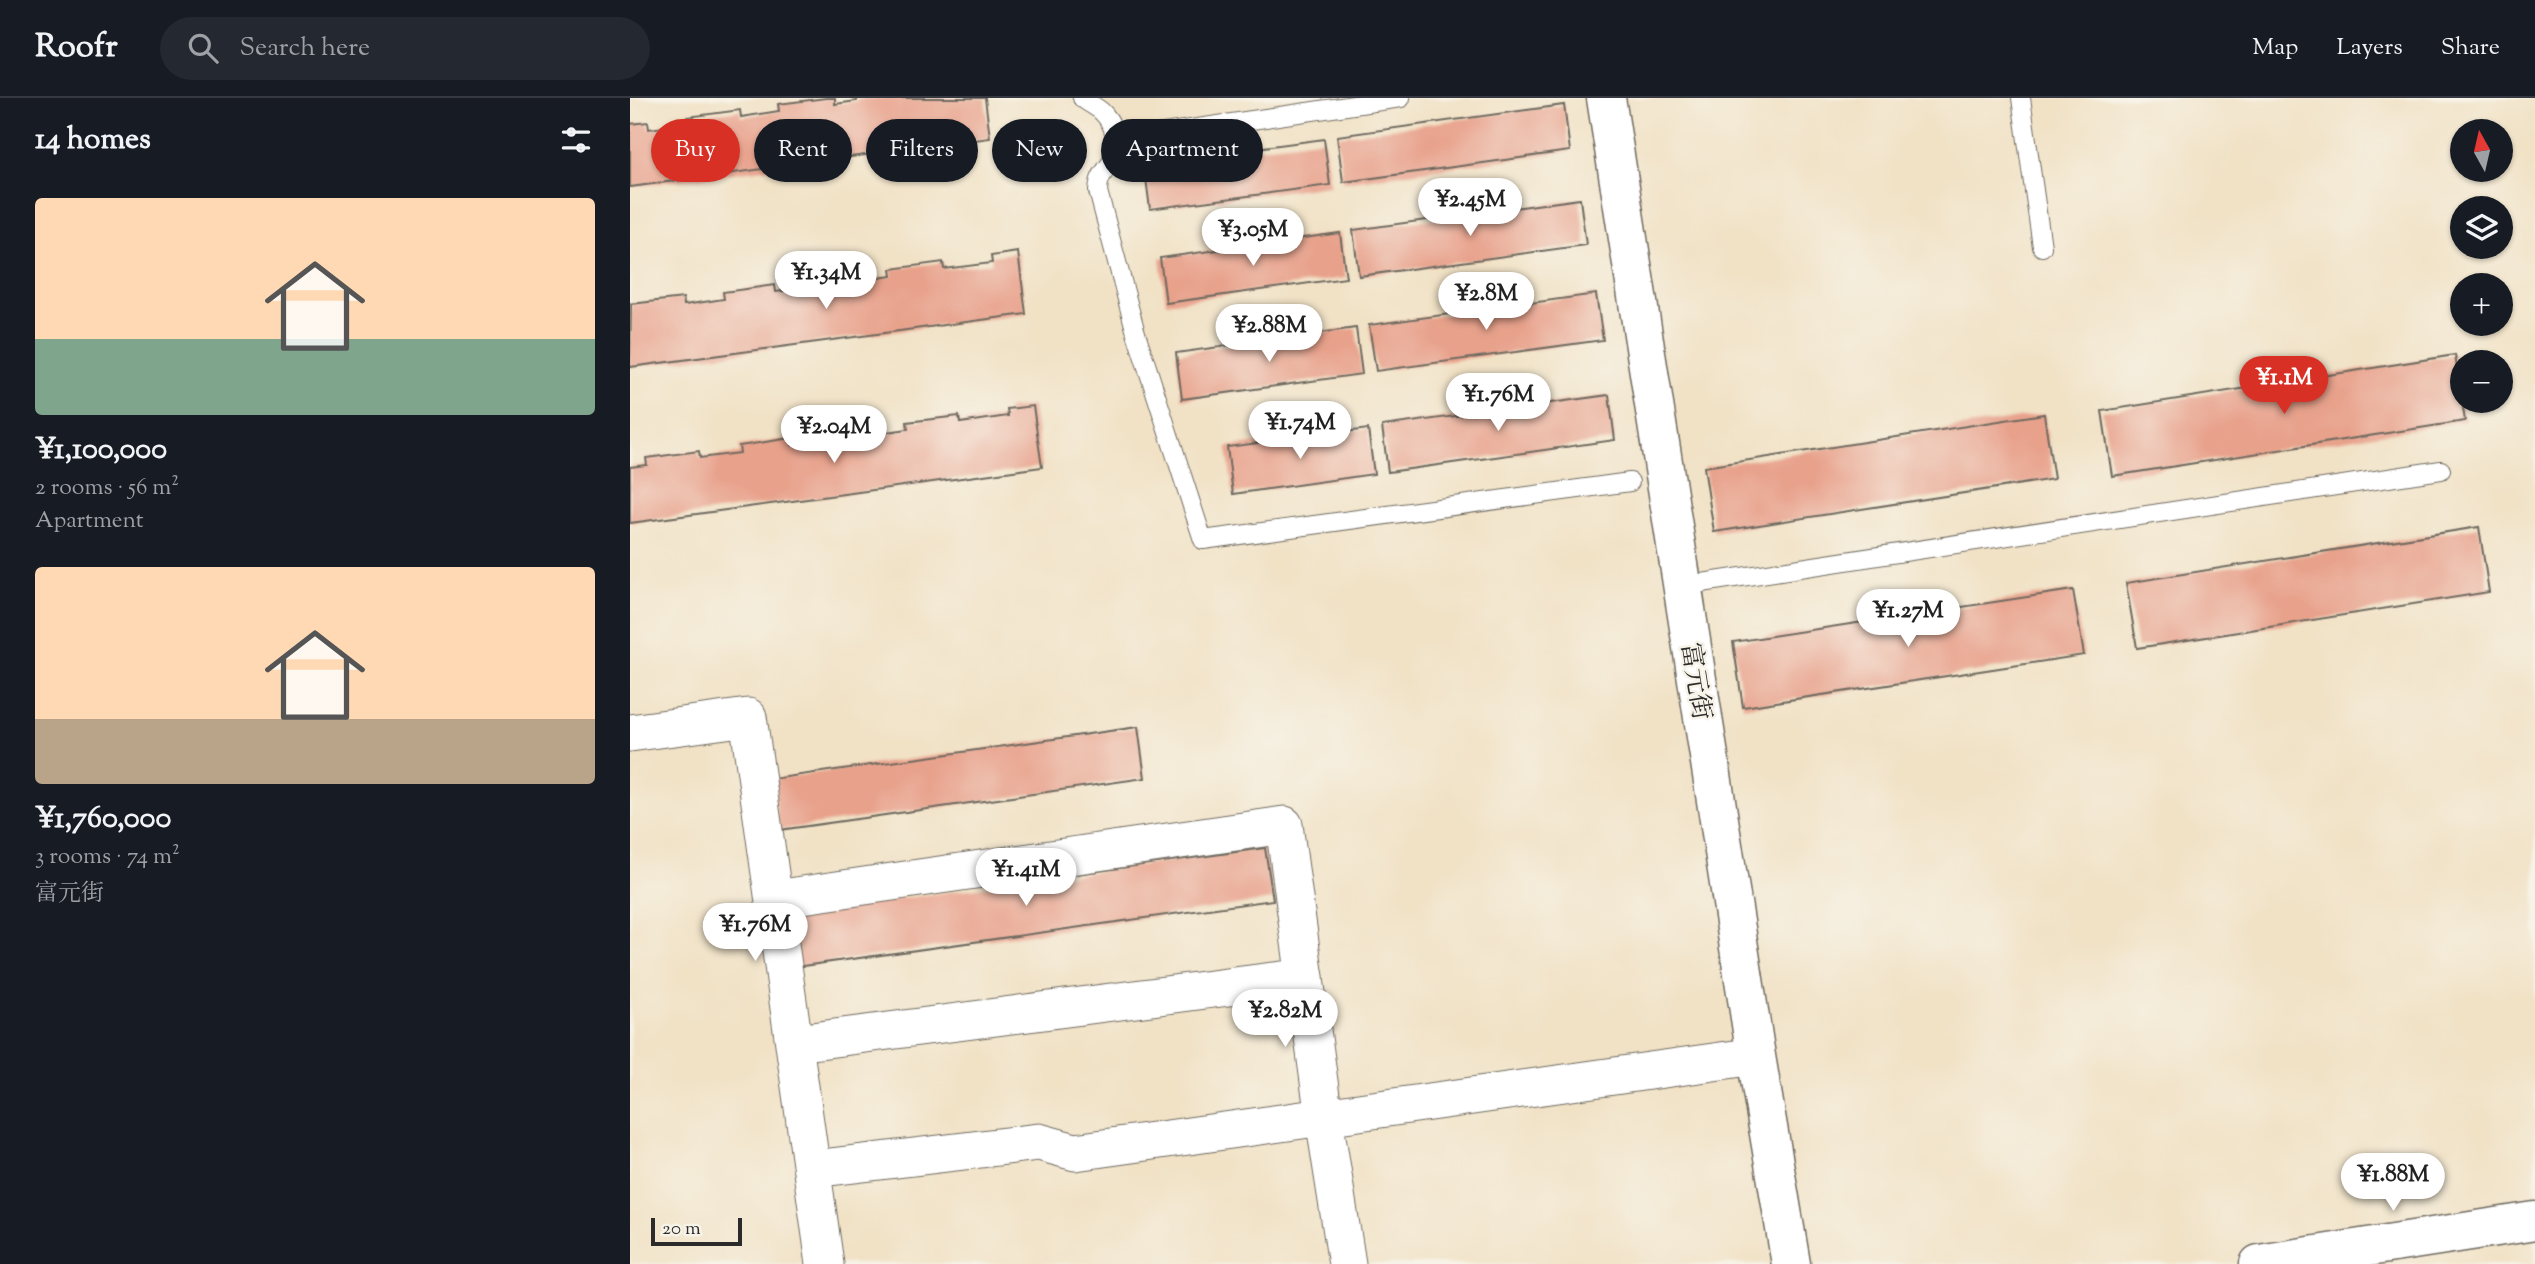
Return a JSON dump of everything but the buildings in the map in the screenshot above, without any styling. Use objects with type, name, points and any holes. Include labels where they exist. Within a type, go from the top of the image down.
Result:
[{"type":"street","name":"富元街","points":[[1606,98],[1791,1264]]},
{"type":"street","points":[[630,733],[748,717],[825,1264]]},
{"type":"street","points":[[775,899],[1284,825],[1347,1264]]},
{"type":"street","points":[[796,1043],[1305,977]]},
{"type":"street","points":[[813,1169],[1039,1142],[1075,1152],[1756,1056]]},
{"type":"street","points":[[2259,1264],[2535,1221]]},
{"type":"lane","points":[[1082,98],[1101,111],[1107,119]]},
{"type":"lane","points":[[1258,119],[1401,98]]},
{"type":"lane","points":[[2021,98],[2042,247]]},
{"type":"lane","points":[[1101,175],[1098,179],[1098,191],[1136,333],[1203,540],[1630,482]]},
{"type":"lane","points":[[1682,586],[2441,470]]}]
